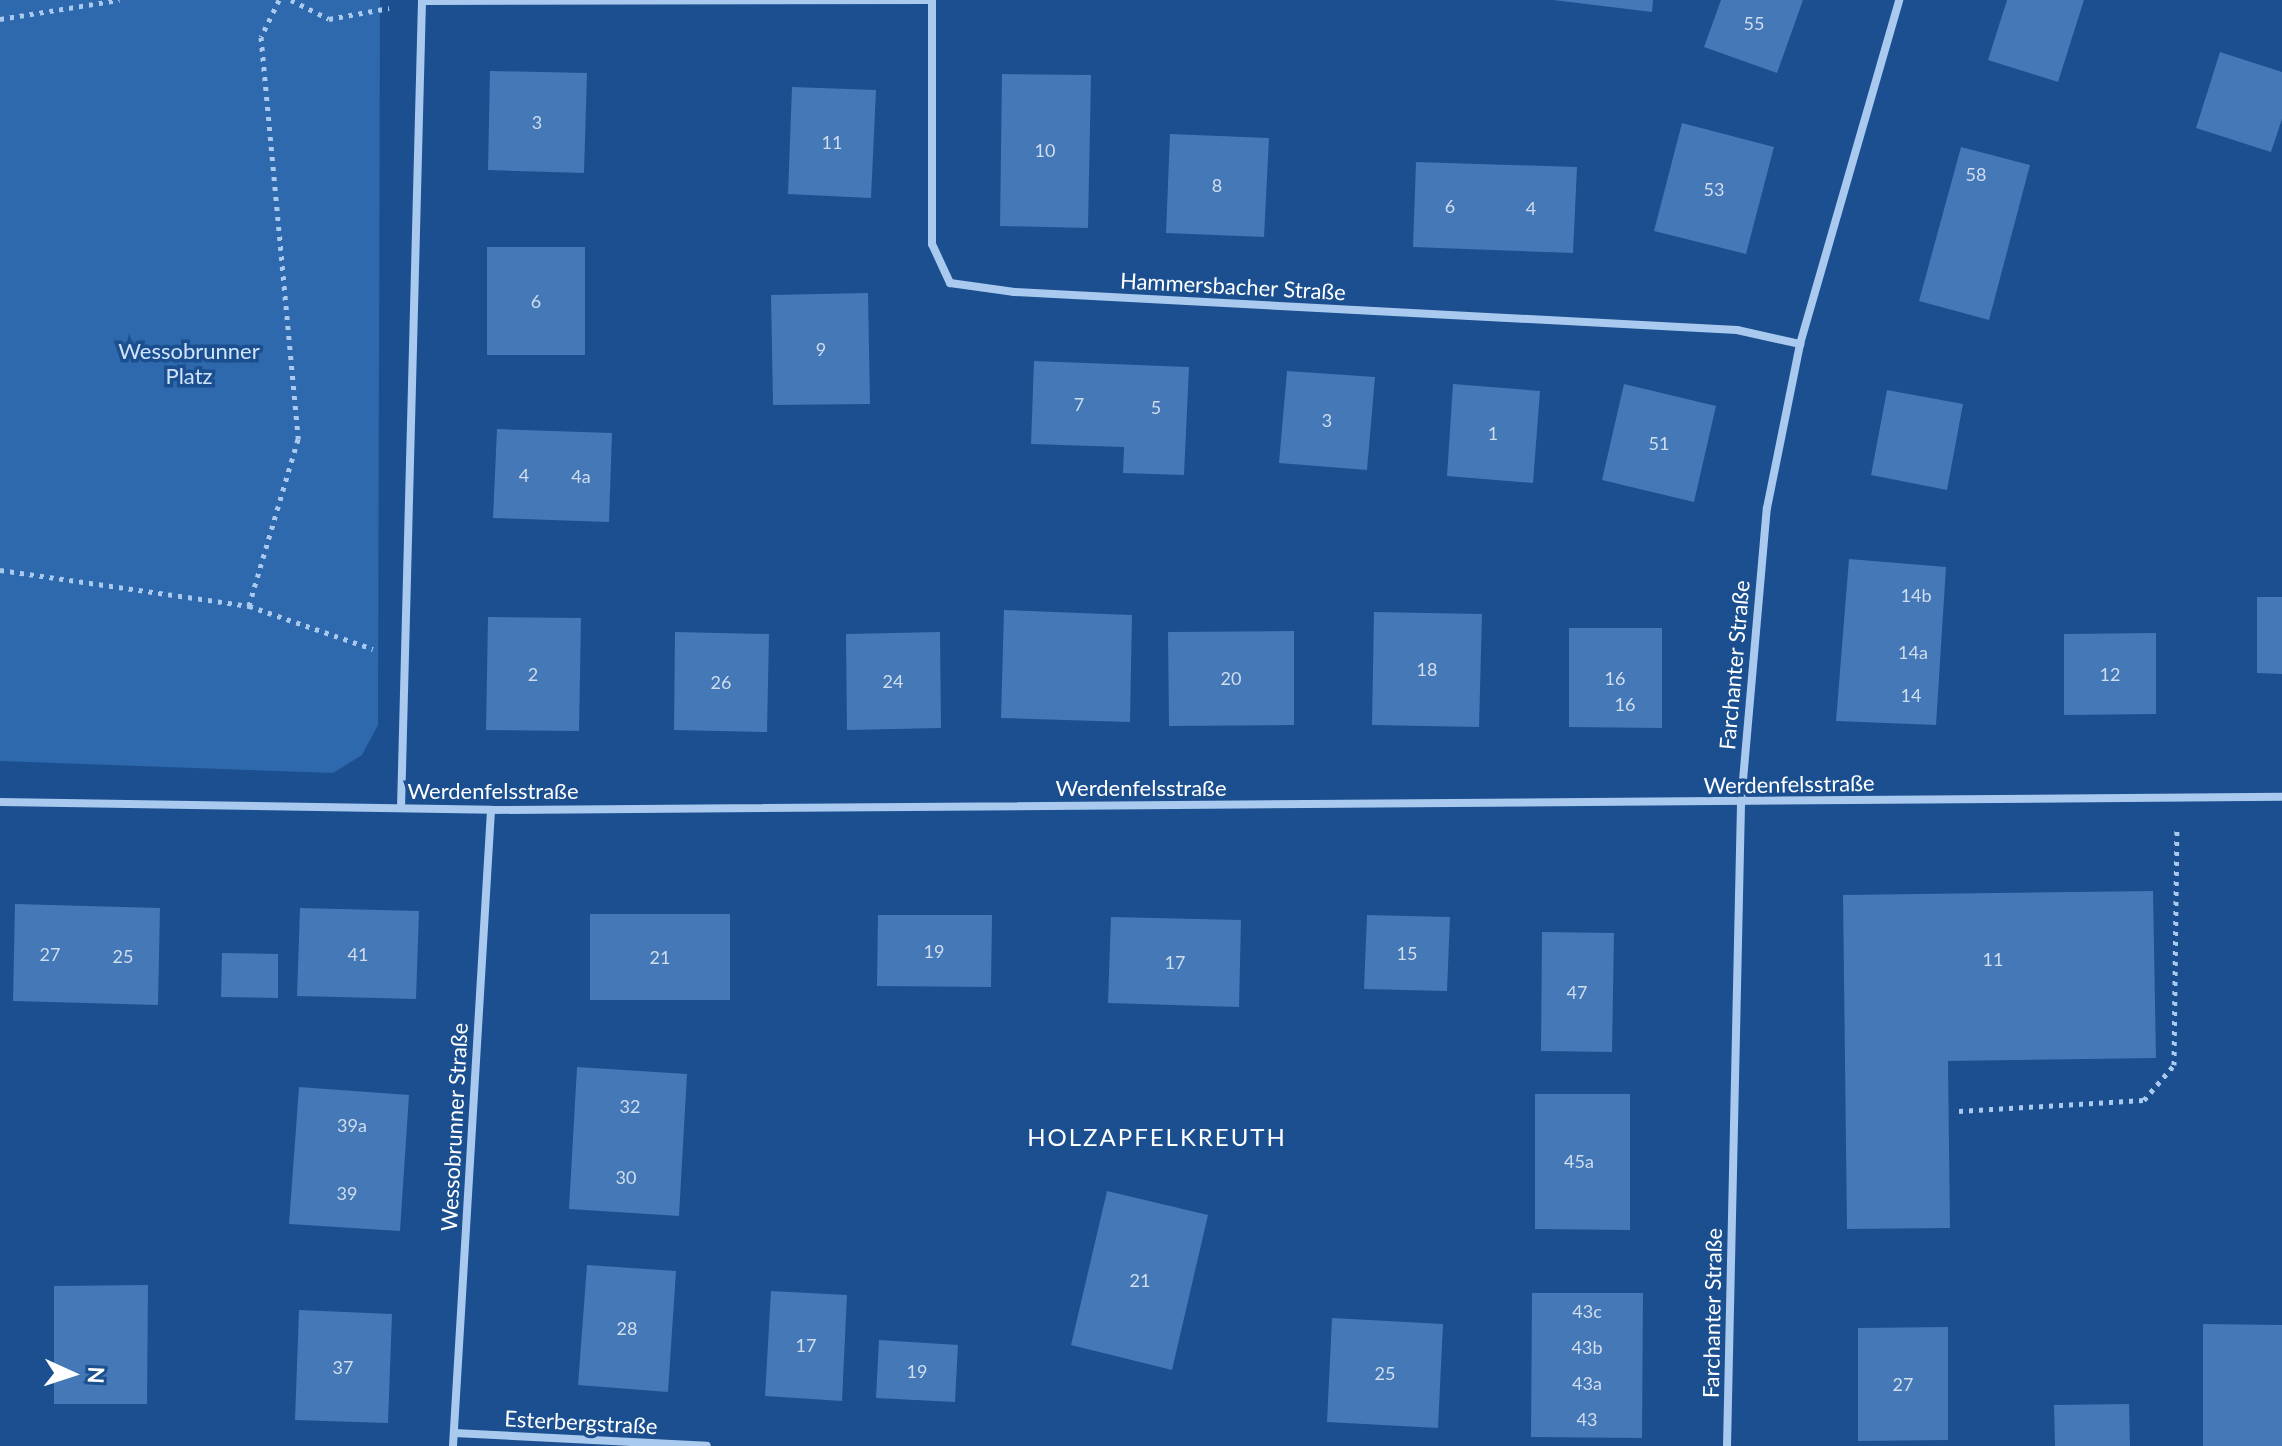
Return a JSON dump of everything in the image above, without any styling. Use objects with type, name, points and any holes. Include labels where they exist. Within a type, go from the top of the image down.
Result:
[{"type":"street","points":[[401,808],[422,1],[932,0]]},
{"type":"street","name":"Hammersbacher Straße","points":[[932,0],[932,244],[950,283],[1014,292],[1737,330],[1800,344]]},
{"type":"street","name":"Farchanter Straße","points":[[1727,1446],[1741,803],[1767,508],[1800,344],[1899,0]]},
{"type":"street","name":"Werdenfelsstraße","points":[[0,802],[491,810],[2282,797]]},
{"type":"street","name":"Wessobrunner Straße","points":[[453,1446],[491,810]]},
{"type":"street","name":"Esterbergstraße","points":[[454,1433],[707,1446]]},
{"type":"path","points":[[0,19],[119,0]]},
{"type":"path","points":[[249,606],[298,439],[261,37],[279,0]]},
{"type":"path","points":[[291,0],[329,19],[422,1]]},
{"type":"path","points":[[0,570],[249,606],[403,659]]},
{"type":"path","points":[[1959,1111],[2144,1100],[2174,1065],[2180,1022],[2177,798]]},
{"type":"green space","name":"Wessobrunner Platz","points":[[0,0],[380,0],[378,725],[362,755],[333,773],[0,761]]},
{"type":"building","points":[[1553,0],[1653,0],[1652,12]]},
{"type":"building","points":[[1721,0],[1803,0],[1777,73],[1704,47]]},
{"type":"building","points":[[2007,0],[2084,0],[2058,82],[1988,60]]},
{"type":"building","points":[[2220,52],[2282,72],[2282,119],[2271,152],[2196,128]]},
{"type":"building","points":[[490,71],[587,73],[584,173],[488,170]]},
{"type":"building","points":[[1002,74],[1091,75],[1088,228],[1000,226]]},
{"type":"building","points":[[792,87],[876,90],[871,198],[788,194]]},
{"type":"building","points":[[1682,123],[1774,147],[1746,254],[1654,231]]},
{"type":"building","points":[[1170,134],[1269,138],[1264,237],[1166,233]]},
{"type":"building","points":[[1961,147],[2030,165],[1989,320],[1919,301]]},
{"type":"building","points":[[1416,162],[1577,167],[1573,253],[1413,247]]},
{"type":"building","points":[[487,247],[585,247],[585,355],[487,355]]},
{"type":"building","points":[[868,293],[870,404],[773,405],[771,295]]},
{"type":"building","points":[[1034,361],[1189,367],[1184,475],[1123,473],[1124,447],[1031,444]]},
{"type":"building","points":[[1287,371],[1375,377],[1367,470],[1279,463]]},
{"type":"building","points":[[1453,384],[1540,391],[1533,483],[1447,476]]},
{"type":"building","points":[[1624,384],[1716,406],[1694,502],[1602,480]]},
{"type":"building","points":[[1887,390],[1963,404],[1947,490],[1871,475]]},
{"type":"building","points":[[497,429],[612,433],[609,522],[493,518]]},
{"type":"building","points":[[1849,559],[1946,567],[1936,725],[1836,721]]},
{"type":"building","points":[[2257,597],[2282,597],[2282,674],[2257,673]]},
{"type":"building","points":[[1004,610],[1132,615],[1130,722],[1001,718]]},
{"type":"building","points":[[1374,612],[1482,614],[1479,727],[1372,725]]},
{"type":"building","points":[[488,617],[581,618],[579,731],[486,730]]},
{"type":"building","points":[[1569,628],[1662,628],[1662,728],[1569,727]]},
{"type":"building","points":[[1294,631],[1294,725],[1169,726],[1168,632]]},
{"type":"building","points":[[675,632],[769,634],[767,732],[674,730]]},
{"type":"building","points":[[940,632],[941,728],[847,730],[846,634]]},
{"type":"building","points":[[2156,633],[2156,714],[2064,715],[2064,634]]},
{"type":"building","points":[[2153,891],[2156,1058],[1948,1061],[1950,1228],[1847,1229],[1843,895]]},
{"type":"building","points":[[15,904],[160,908],[158,1005],[13,1001]]},
{"type":"building","points":[[300,908],[419,911],[416,999],[297,996]]},
{"type":"building","points":[[590,914],[730,914],[730,1000],[590,1000]]},
{"type":"building","points":[[878,915],[992,915],[991,987],[877,986]]},
{"type":"building","points":[[1367,915],[1450,917],[1447,991],[1364,989]]},
{"type":"building","points":[[1111,917],[1241,920],[1239,1007],[1108,1003]]},
{"type":"building","points":[[1542,932],[1614,933],[1612,1052],[1541,1051]]},
{"type":"building","points":[[222,953],[278,954],[278,998],[221,997]]},
{"type":"building","points":[[577,1067],[687,1074],[679,1216],[569,1209]]},
{"type":"building","points":[[299,1087],[409,1095],[400,1231],[289,1224]]},
{"type":"building","points":[[1535,1094],[1630,1094],[1630,1230],[1535,1229]]},
{"type":"building","points":[[1107,1191],[1208,1215],[1172,1370],[1071,1345]]},
{"type":"building","points":[[587,1265],[676,1271],[668,1392],[578,1385]]},
{"type":"building","points":[[148,1285],[147,1404],[54,1404],[54,1286]]},
{"type":"building","points":[[771,1291],[847,1295],[842,1401],[765,1396]]},
{"type":"building","points":[[1532,1293],[1643,1293],[1642,1438],[1531,1437]]},
{"type":"building","points":[[299,1310],[392,1314],[388,1423],[295,1420]]},
{"type":"building","points":[[1332,1318],[1443,1324],[1438,1428],[1327,1422]]},
{"type":"building","points":[[2203,1324],[2282,1325],[2282,1446],[2203,1446]]},
{"type":"building","points":[[1948,1327],[1948,1440],[1858,1441],[1858,1328]]},
{"type":"building","points":[[879,1340],[958,1345],[955,1402],[876,1398]]},
{"type":"building","points":[[2129,1404],[2130,1446],[2055,1446],[2054,1405]]},
{"type":"district","name":"HOLZAPFELKREUTH","points":[[1157,1137]]}]
